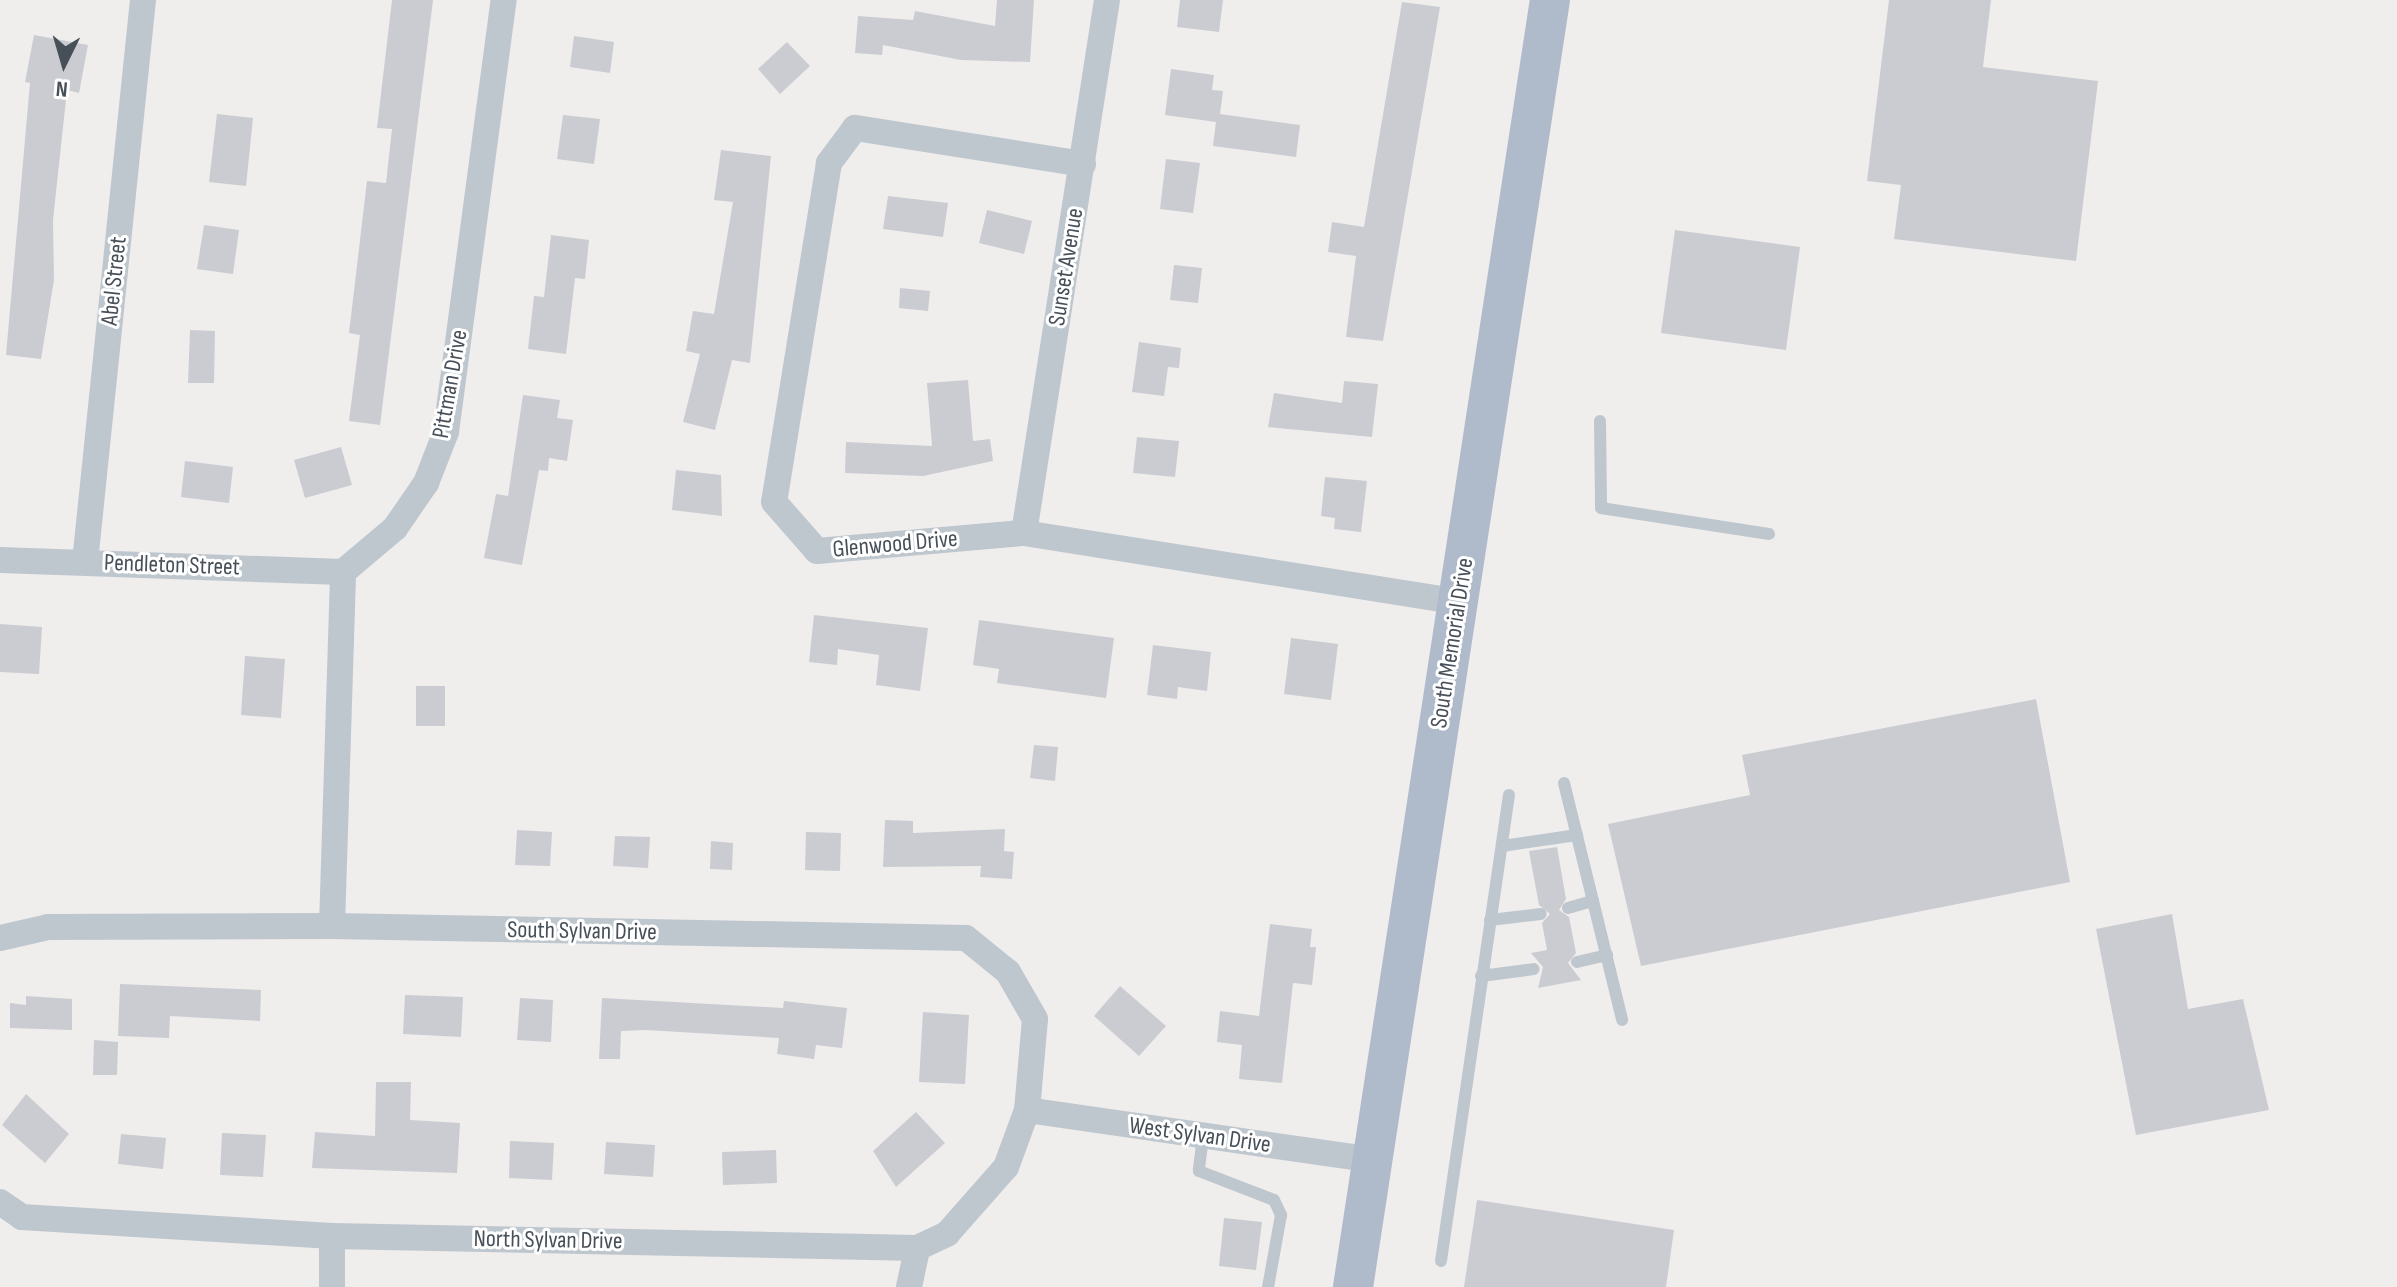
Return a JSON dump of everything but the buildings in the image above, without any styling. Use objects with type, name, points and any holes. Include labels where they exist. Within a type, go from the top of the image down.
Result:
[{"type":"main road","name":"South Memorial Drive","points":[[1353,1287],[1550,0]]},
{"type":"street","name":"Abel Street","points":[[85,562],[143,0]]},
{"type":"street","name":"Pittman Drive","points":[[343,572],[395,528],[426,483],[446,432],[504,0]]},
{"type":"street","name":"Sunset Avenue","points":[[1024,533],[1107,0]]},
{"type":"street","name":"Glenwood Drive","points":[[1083,164],[855,128],[829,163],[774,502],[817,551],[1024,533],[1458,602]]},
{"type":"street","name":"Pendleton Street","points":[[0,560],[343,572]]},
{"type":"street","points":[[332,926],[343,572]]},
{"type":"street","name":"South Sylvan Drive","points":[[0,938],[48,927],[332,926],[966,938],[1008,972],[1035,1019],[1027,1110]]},
{"type":"street","name":"West Sylvan Drive","points":[[1027,1110],[1373,1160]]},
{"type":"street","name":"North Sylvan Drive","points":[[0,1202],[22,1217],[332,1236],[917,1248],[947,1234],[987,1191],[1006,1167],[1027,1110]]},
{"type":"street","points":[[332,1236],[332,1287]]},
{"type":"street","points":[[909,1287],[917,1248]]},
{"type":"lane","points":[[1600,421],[1601,508],[1769,534]]},
{"type":"lane","points":[[1564,783],[1622,1020]]},
{"type":"lane","points":[[1441,1261],[1509,795]]},
{"type":"lane","points":[[1502,846],[1577,835]]},
{"type":"lane","points":[[1568,908],[1593,901]]},
{"type":"lane","points":[[1490,920],[1541,914]]},
{"type":"lane","points":[[1577,962],[1607,955]]},
{"type":"lane","points":[[1481,976],[1534,969]]},
{"type":"lane","points":[[1203,1136],[1199,1171],[1274,1200],[1281,1215],[1268,1287]]}]
